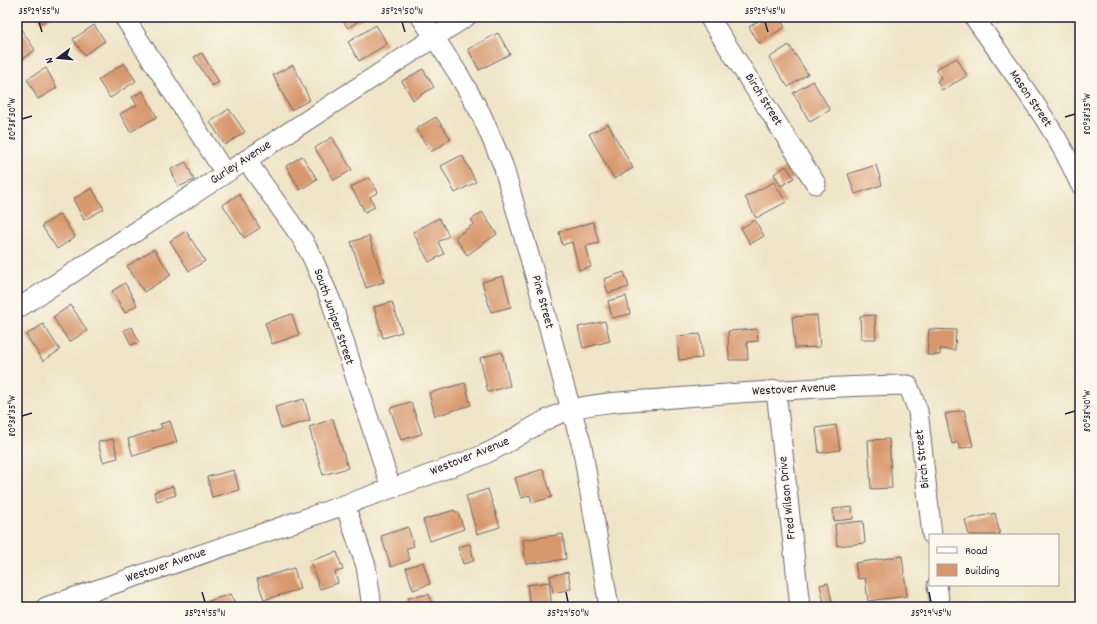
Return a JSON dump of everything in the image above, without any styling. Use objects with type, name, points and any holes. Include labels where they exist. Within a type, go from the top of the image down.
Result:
[{"type":"street","points":[[124,17],[226,173]]},
{"type":"street","name":"Pine Street","points":[[421,17],[459,75],[481,114],[503,165],[582,446],[609,607]]},
{"type":"street","name":"Gurley Avenue","points":[[17,309],[466,17]]},
{"type":"street","name":"Birch Street","points":[[709,17],[816,184]]},
{"type":"street","name":"Mason Street","points":[[974,17],[1042,116],[1070,162],[1080,184]]},
{"type":"street","name":"South Juniper Street","points":[[246,160],[303,240],[312,259],[330,301],[361,402],[391,488]]},
{"type":"street","name":"Birch Street","points":[[908,385],[918,411],[932,534]]},
{"type":"street","name":"Westover Avenue","points":[[46,607],[345,505],[481,455],[520,436],[545,420],[571,409],[608,404],[776,390],[908,385]]},
{"type":"street","name":"Fred Wilson Drive","points":[[776,390],[800,607]]},
{"type":"street","points":[[345,505],[366,566],[372,607]]},
{"type":"street","points":[[937,586],[940,607]]},
{"type":"building","points":[[38,17],[52,17],[42,23]]},
{"type":"building","points":[[340,17],[364,17],[348,28]]},
{"type":"building","points":[[764,17],[779,17],[785,27],[759,43],[749,27]]},
{"type":"building","points":[[993,17],[1008,17],[998,24]]},
{"type":"building","points":[[17,23],[35,50],[17,63]]},
{"type":"building","points":[[94,25],[105,41],[84,55],[73,39]]},
{"type":"building","points":[[376,25],[387,44],[359,61],[348,42]]},
{"type":"building","points":[[498,33],[510,54],[479,70],[468,49]]},
{"type":"building","points":[[789,45],[808,74],[788,87],[769,58]]},
{"type":"building","points":[[202,53],[219,82],[212,86],[194,57]]},
{"type":"building","points":[[957,58],[967,76],[942,90],[937,81],[941,78],[936,69]]},
{"type":"building","points":[[124,63],[136,81],[110,98],[98,80]]},
{"type":"building","points":[[293,65],[310,100],[291,110],[273,75]]},
{"type":"building","points":[[46,68],[57,88],[38,99],[27,79]]},
{"type":"building","points":[[423,69],[434,87],[413,100],[402,81]]},
{"type":"building","points":[[813,81],[830,110],[810,122],[793,93]]},
{"type":"building","points":[[143,91],[157,117],[130,132],[120,114],[137,105],[132,97]]},
{"type":"building","points":[[229,109],[245,132],[225,145],[210,122]]},
{"type":"building","points":[[436,117],[451,139],[431,152],[416,129]]},
{"type":"building","points":[[608,124],[633,168],[614,179],[589,134]]},
{"type":"building","points":[[332,137],[352,170],[334,180],[315,148]]},
{"type":"building","points":[[462,155],[476,182],[455,193],[441,166]]},
{"type":"building","points":[[302,156],[317,179],[300,190],[286,166]]},
{"type":"building","points":[[186,162],[194,180],[178,187],[171,169]]},
{"type":"building","points":[[876,165],[882,185],[855,194],[848,174]]},
{"type":"building","points":[[786,166],[794,178],[781,186],[774,174]]},
{"type":"building","points":[[369,177],[378,192],[370,197],[375,207],[365,212],[351,187]]},
{"type":"building","points":[[774,182],[786,202],[756,218],[745,197]]},
{"type":"building","points":[[92,188],[104,209],[84,220],[73,199]]},
{"type":"building","points":[[239,194],[260,228],[244,238],[223,205]]},
{"type":"building","points":[[482,212],[497,234],[467,255],[455,237],[474,224],[471,220]]},
{"type":"building","points":[[60,214],[75,237],[57,249],[42,226]]},
{"type":"building","points":[[439,218],[449,236],[438,242],[444,254],[429,262],[413,232]]},
{"type":"building","points":[[755,220],[764,236],[750,244],[741,228]]},
{"type":"building","points":[[593,222],[599,243],[586,246],[591,267],[579,270],[572,242],[562,245],[559,232]]},
{"type":"building","points":[[186,231],[205,261],[189,271],[170,241]]},
{"type":"building","points":[[369,236],[384,282],[366,288],[351,242]]},
{"type":"building","points":[[154,249],[171,275],[144,292],[127,266]]},
{"type":"building","points":[[624,272],[629,287],[608,293],[604,279]]},
{"type":"building","points":[[503,276],[511,307],[491,312],[482,282]]},
{"type":"building","points":[[125,283],[137,305],[125,313],[112,291]]},
{"type":"building","points":[[626,296],[630,314],[612,318],[608,301]]},
{"type":"building","points":[[392,302],[402,332],[383,338],[374,307]]},
{"type":"building","points":[[71,305],[87,331],[69,342],[53,317]]},
{"type":"building","points":[[292,314],[299,335],[272,344],[265,323]]},
{"type":"building","points":[[817,315],[820,347],[795,348],[792,317]]},
{"type":"building","points":[[875,315],[876,339],[861,339],[860,316]]},
{"type":"building","points":[[605,321],[610,341],[583,348],[578,327]]},
{"type":"building","points":[[43,324],[60,350],[43,361],[26,335]]},
{"type":"building","points":[[132,327],[139,342],[131,345],[124,330]]},
{"type":"building","points":[[757,329],[758,341],[747,342],[748,360],[729,360],[728,331]]},
{"type":"building","points":[[929,329],[956,330],[955,350],[940,349],[940,355],[927,355]]},
{"type":"building","points":[[700,334],[702,358],[679,360],[677,336]]},
{"type":"building","points":[[502,352],[510,386],[488,392],[480,358]]},
{"type":"building","points":[[465,383],[471,405],[435,416],[429,393]]},
{"type":"building","points":[[304,399],[310,420],[281,429],[275,407]]},
{"type":"building","points":[[411,402],[422,434],[401,440],[390,408]]},
{"type":"building","points":[[964,410],[973,446],[959,449],[958,442],[952,444],[945,414]]},
{"type":"building","points":[[333,419],[348,468],[323,475],[309,427]]},
{"type":"building","points":[[170,421],[177,442],[133,456],[128,439],[162,428],[160,424]]},
{"type":"building","points":[[836,425],[840,450],[819,453],[816,428]]},
{"type":"building","points":[[113,439],[118,458],[103,462],[98,442]]},
{"type":"building","points":[[889,439],[892,488],[871,489],[868,440]]},
{"type":"building","points":[[543,469],[552,497],[532,503],[530,495],[521,498],[515,478]]},
{"type":"building","points":[[234,470],[239,490],[212,497],[207,477]]},
{"type":"building","points":[[173,486],[176,495],[157,501],[154,492]]},
{"type":"building","points":[[488,489],[500,527],[477,534],[466,496]]},
{"type":"building","points":[[852,507],[853,519],[834,521],[833,509]]},
{"type":"building","points":[[454,510],[455,512],[458,512],[464,529],[430,541],[423,520]]},
{"type":"building","points":[[995,513],[1000,534],[969,534],[965,520]]},
{"type":"building","points":[[863,521],[865,543],[837,546],[835,524]]},
{"type":"building","points":[[408,527],[414,546],[406,549],[410,560],[391,567],[381,536]]},
{"type":"building","points":[[563,534],[566,559],[526,564],[523,540]]},
{"type":"building","points":[[470,544],[474,561],[463,564],[458,547]]},
{"type":"building","points":[[337,552],[343,570],[335,572],[338,583],[320,589],[310,561]]},
{"type":"building","points":[[902,556],[907,596],[868,601],[865,578],[858,579],[855,563]]},
{"type":"building","points":[[423,562],[430,584],[413,590],[406,568]]},
{"type":"building","points":[[294,568],[300,589],[264,600],[257,579]]},
{"type":"building","points":[[568,572],[571,589],[553,593],[550,576]]},
{"type":"building","points":[[549,582],[552,607],[530,607],[527,585]]},
{"type":"building","points":[[828,583],[833,607],[825,607],[820,585]]},
{"type":"building","points":[[231,594],[236,607],[190,607]]},
{"type":"building","points":[[429,594],[432,607],[410,607],[408,598]]}]
